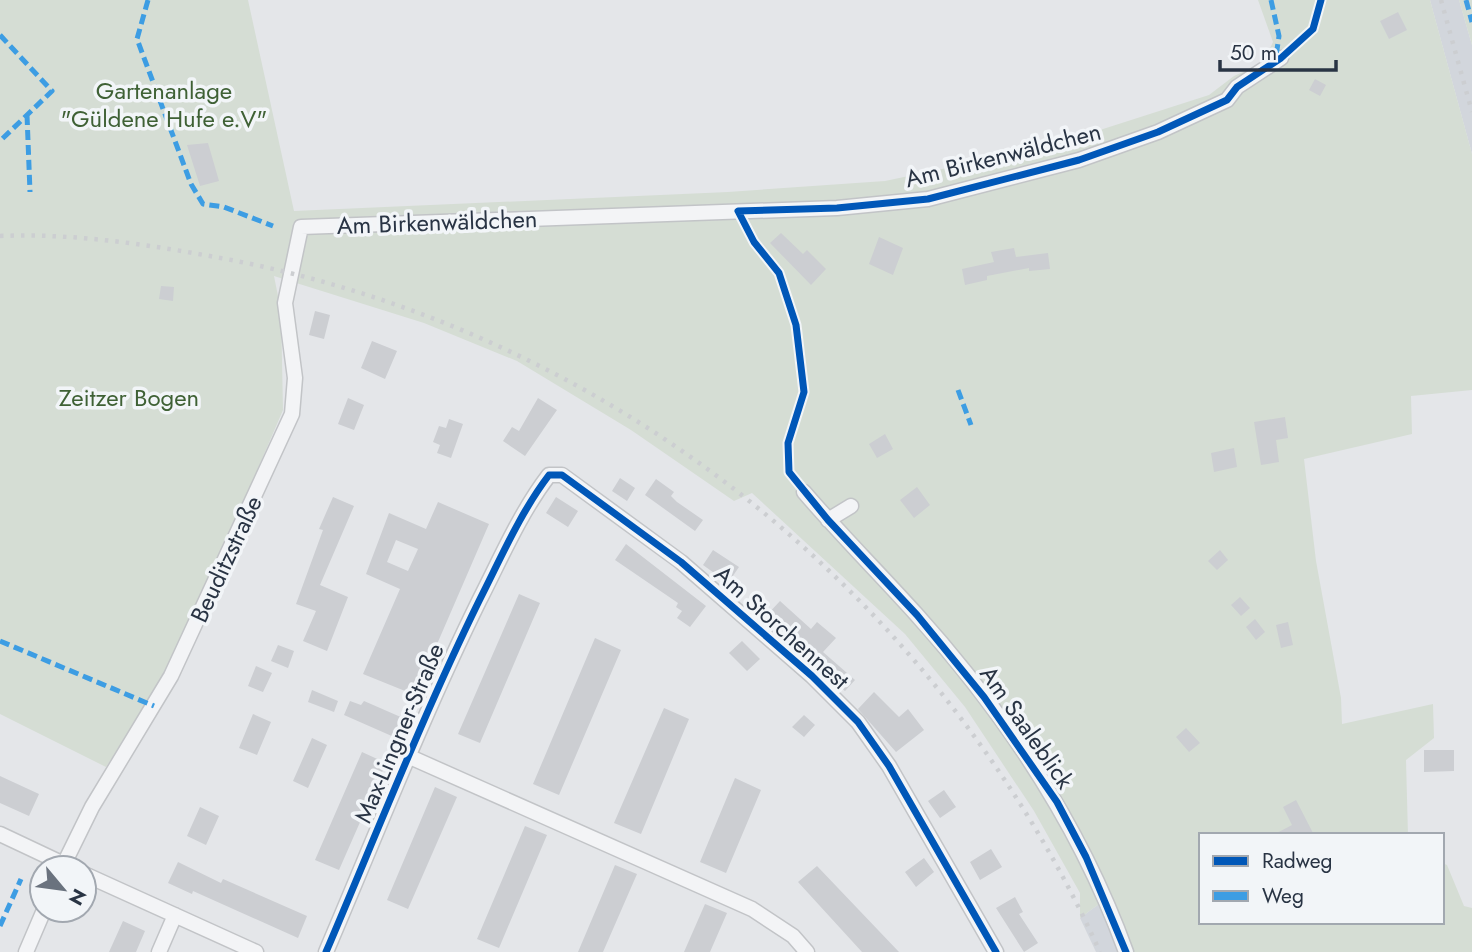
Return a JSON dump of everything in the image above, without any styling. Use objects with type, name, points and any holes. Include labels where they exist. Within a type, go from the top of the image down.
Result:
[{"type":"street","name":"Am Birkenwäldchen","points":[[301,227],[837,208],[928,199],[1079,160],[1158,132],[1227,100],[1237,87],[1281,58]]},
{"type":"street","name":"Beuditzstraße","points":[[71,854],[92,807],[171,676],[292,414],[295,378],[285,303],[301,227]]},
{"type":"street","name":"Am Storchennest","points":[[514,532],[549,475],[562,475],[632,523],[725,599],[858,722],[888,766],[996,952]]},
{"type":"street","name":"Am Saaleblick","points":[[804,492],[917,615],[992,708],[1057,802],[1086,857],[1126,952]]},
{"type":"street","points":[[828,520],[851,506]]},
{"type":"street","name":"Max-Lingner-Straße","points":[[326,952],[460,640],[514,532]]},
{"type":"street","name":"Max-Lingner-Straße","points":[[410,757],[752,909],[793,936],[807,952]]},
{"type":"street","points":[[0,834],[41,854]]},
{"type":"street","points":[[98,880],[256,952]]},
{"type":"street","points":[[159,952],[175,915]]},
{"type":"street","points":[[26,952],[38,924]]},
{"type":"shaded area","points":[[1430,0],[1459,0],[1472,45],[1472,154]]},
{"type":"shaded area","points":[[1099,904],[1119,952],[1096,952],[1080,918]]},
{"type":"green space","points":[[0,0],[248,0],[294,211],[728,192],[885,181],[1047,147],[1209,95],[1234,76],[1263,63],[1273,42],[1258,0],[1430,0],[1472,154],[1472,390],[1411,396],[1412,434],[1304,459],[1316,561],[1341,698],[1342,724],[1433,704],[1434,738],[1406,760],[1408,833],[1199,833],[1199,924],[1444,924],[1444,864],[1447,865],[1464,906],[1472,908],[1472,952],[1119,952],[1099,904],[1080,918],[1080,893],[1034,811],[965,707],[905,634],[752,493],[734,501],[631,430],[517,361],[424,323],[274,276],[281,311],[283,410],[221,555],[150,704],[106,767],[0,714]]},
{"type":"green space","points":[[1459,0],[1472,0],[1472,45]]},
{"type":"building","points":[[1398,12],[1407,30],[1389,39],[1380,21]]},
{"type":"building","points":[[1315,79],[1326,85],[1320,96],[1309,90]]},
{"type":"building","points":[[208,143],[219,181],[200,186],[187,145]]},
{"type":"building","points":[[781,233],[803,254],[807,250],[826,269],[811,285],[770,243]]},
{"type":"building","points":[[879,237],[903,248],[893,275],[869,264]]},
{"type":"building","points":[[1014,248],[1016,257],[1048,253],[1050,269],[1029,271],[1029,268],[987,276],[987,280],[965,285],[962,269],[994,262],[991,252]]},
{"type":"building","points":[[161,286],[174,287],[173,301],[159,299]]},
{"type":"building","points":[[315,311],[330,315],[324,339],[309,335]]},
{"type":"building","points":[[372,341],[397,351],[385,379],[361,368]]},
{"type":"building","points":[[348,398],[364,405],[354,430],[338,424]]},
{"type":"building","points":[[538,398],[557,410],[525,456],[503,441],[512,427],[519,431]]},
{"type":"building","points":[[1285,417],[1288,438],[1276,440],[1279,462],[1261,465],[1254,422]]},
{"type":"building","points":[[449,419],[463,424],[451,458],[437,453],[440,445],[433,442],[439,426],[446,428]]},
{"type":"building","points":[[885,434],[893,449],[877,458],[869,444]]},
{"type":"building","points":[[1234,448],[1237,467],[1214,472],[1211,453]]},
{"type":"building","points":[[620,478],[635,488],[627,501],[612,491]]},
{"type":"building","points":[[656,479],[674,492],[671,496],[677,502],[703,520],[695,531],[645,495]]},
{"type":"building","points":[[917,487],[930,505],[914,518],[900,500]]},
{"type":"building","points":[[333,497],[354,506],[320,585],[348,597],[327,651],[303,641],[316,611],[296,604],[323,530],[319,529]]},
{"type":"building","points":[[556,497],[578,511],[568,527],[546,513]]},
{"type":"building","points":[[438,502],[489,524],[415,695],[363,674],[400,589],[366,574],[389,513],[426,529]],"holes":[[[396,540],[418,549],[408,571],[387,562]]]},
{"type":"building","points":[[626,544],[706,606],[690,627],[677,618],[682,611],[676,607],[678,603],[615,560]]},
{"type":"building","points":[[713,550],[739,567],[728,583],[703,565]]},
{"type":"building","points":[[1220,550],[1228,560],[1217,570],[1208,561]]},
{"type":"building","points":[[519,594],[540,603],[480,743],[458,734]]},
{"type":"building","points":[[1240,597],[1250,608],[1241,616],[1231,605]]},
{"type":"building","points":[[780,601],[811,629],[817,622],[836,638],[823,652],[855,680],[845,691],[794,647],[797,644],[766,616]]},
{"type":"building","points":[[1255,619],[1265,632],[1256,640],[1246,627]]},
{"type":"building","points":[[1288,622],[1293,645],[1281,648],[1276,625]]},
{"type":"building","points":[[595,638],[621,650],[559,795],[533,784]]},
{"type":"building","points":[[742,641],[760,659],[747,671],[729,653]]},
{"type":"building","points":[[278,645],[294,651],[288,668],[271,661]]},
{"type":"building","points":[[256,666],[272,673],[263,692],[248,686]]},
{"type":"building","points":[[312,690],[338,701],[334,712],[308,702]]},
{"type":"building","points":[[874,692],[899,717],[908,709],[924,730],[896,752],[858,709]]},
{"type":"building","points":[[350,701],[361,705],[364,701],[403,718],[394,737],[344,715]]},
{"type":"building","points":[[664,708],[689,719],[641,834],[614,823]]},
{"type":"building","points":[[253,714],[271,722],[257,755],[239,748]]},
{"type":"building","points":[[804,715],[815,725],[804,737],[792,727]]},
{"type":"building","points":[[1186,728],[1200,743],[1189,752],[1176,737]]},
{"type":"building","points":[[312,738],[327,745],[308,788],[293,781]]},
{"type":"building","points":[[1424,750],[1454,750],[1454,771],[1424,772]]},
{"type":"building","points":[[362,752],[386,763],[339,870],[315,860]]},
{"type":"building","points":[[0,776],[39,794],[29,816],[0,803]]},
{"type":"building","points":[[735,778],[761,790],[726,873],[700,862]]},
{"type":"building","points":[[435,787],[457,797],[408,909],[387,900]]},
{"type":"building","points":[[944,790],[956,807],[940,818],[928,801]]},
{"type":"building","points":[[1296,800],[1313,833],[1277,833],[1292,825],[1283,807]]},
{"type":"building","points":[[200,807],[219,816],[206,845],[187,836]]},
{"type":"building","points":[[525,826],[547,835],[499,948],[477,939]]},
{"type":"building","points":[[991,849],[1002,867],[980,880],[970,862]]},
{"type":"building","points":[[924,858],[934,872],[916,887],[905,872]]},
{"type":"building","points":[[178,862],[221,883],[223,879],[307,916],[298,938],[193,891],[192,894],[168,883]]},
{"type":"building","points":[[615,865],[637,874],[603,952],[578,952]]},
{"type":"building","points":[[817,866],[899,952],[862,952],[798,882]]},
{"type":"building","points":[[1015,897],[1023,912],[1019,914],[1038,943],[1024,952],[996,908]]},
{"type":"building","points":[[705,904],[727,913],[710,952],[684,952]]},
{"type":"building","points":[[123,921],[145,931],[136,952],[109,952]]},
{"type":"railway","points":[[1441,0],[1472,112]]},
{"type":"railway","points":[[0,236],[81,238],[162,248],[215,257],[358,292],[495,344],[623,413],[743,496],[851,592],[948,701],[1031,822],[1100,952]]},
{"type":"marked path","points":[[148,0],[137,39],[191,184],[203,204],[224,207],[273,226]]},
{"type":"marked path","points":[[1271,0],[1279,36],[1275,63]]},
{"type":"marked path","points":[[1466,0],[1472,22]]},
{"type":"marked path","points":[[0,35],[52,91],[0,141]]},
{"type":"marked path","points":[[27,115],[30,192]]},
{"type":"marked path","points":[[958,390],[971,425]]},
{"type":"marked path","points":[[0,641],[154,706]]},
{"type":"marked path","points":[[0,926],[21,879]]},
{"type":"cycle path","points":[[1126,952],[1086,857],[1057,802],[984,697],[917,615],[828,520],[789,472],[788,443],[804,392],[796,325],[779,273],[754,242],[738,211],[837,208],[928,199],[1079,160],[1158,132],[1227,100],[1237,87],[1281,58],[1313,29],[1321,0]]},
{"type":"cycle path","points":[[326,952],[458,644],[511,536],[549,475],[562,475],[681,562],[812,676],[858,722],[889,766],[996,952]]},
{"type":"park label","name":"Gartenanlage \"Güldene Hufe e.V\"","points":[[164,104]]},
{"type":"park label","name":"Zeitzer Bogen","points":[[129,397]]}]
